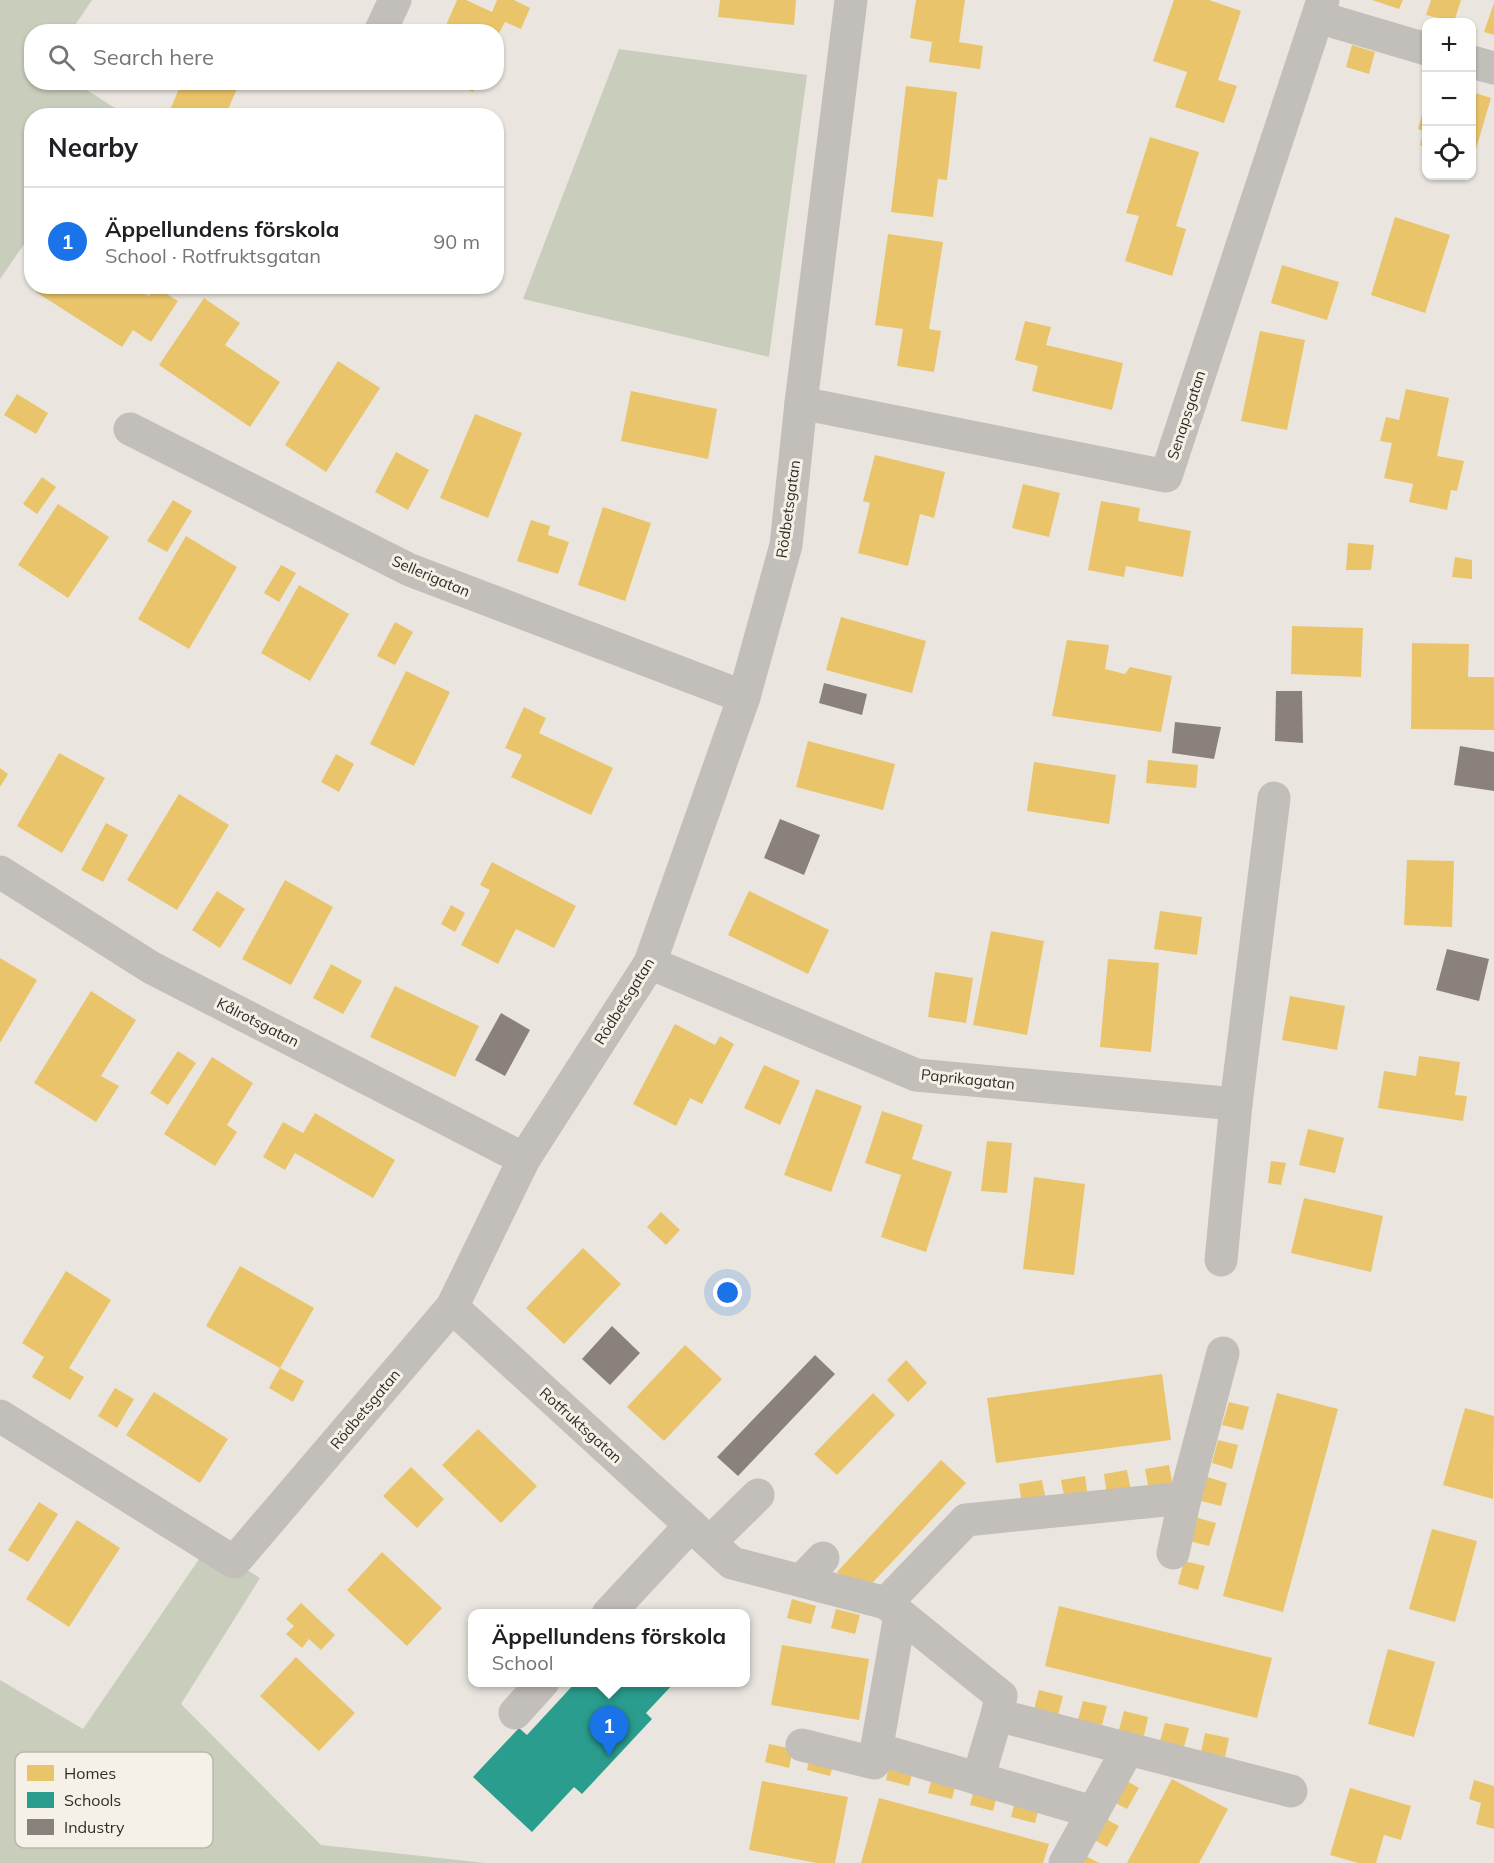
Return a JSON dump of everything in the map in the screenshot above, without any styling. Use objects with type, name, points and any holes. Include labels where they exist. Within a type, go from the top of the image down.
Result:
[{"type":"street","points":[[384,24],[395,0]]},
{"type":"street","name":"Rödbetsgatan","points":[[0,1416],[234,1562],[452,1307],[524,1159],[650,963],[744,697],[786,545],[801,404],[851,0]]},
{"type":"street","points":[[1320,8],[1422,47]]},
{"type":"street","name":"Senapsgatan","points":[[801,404],[1166,476],[1320,8]]},
{"type":"street","points":[[1476,63],[1494,68]]},
{"type":"street","name":"Sellerigatan","points":[[130,429],[410,570],[744,697]]},
{"type":"street","points":[[1221,1260],[1236,1104],[1274,798]]},
{"type":"street","name":"Kålrotsgatan","points":[[0,872],[152,968],[524,1159]]},
{"type":"street","name":"Paprikagatan","points":[[650,963],[916,1075],[1236,1104]]},
{"type":"street","name":"Rotfruktsgatan","points":[[452,1307],[732,1563],[812,1569],[893,1609]]},
{"type":"street","points":[[1173,1553],[1223,1353]]},
{"type":"street","points":[[614,1609],[700,1534],[758,1495]]},
{"type":"street","points":[[802,1745],[874,1763],[893,1609],[966,1520],[1185,1498]]},
{"type":"street","points":[[893,1609],[1001,1696],[978,1779]]},
{"type":"street","points":[[515,1713],[539,1687]]},
{"type":"street","points":[[997,1715],[1291,1791]]},
{"type":"street","points":[[877,1749],[1093,1812]]},
{"type":"street","points":[[1065,1863],[1128,1749]]},
{"type":"green space","points":[[0,0],[92,0],[76,24],[24,24],[24,90],[87,90],[115,108],[24,108],[24,244],[0,279]]},
{"type":"green space","points":[[619,49],[807,75],[769,357],[523,299]]},
{"type":"green space","points":[[208,1546],[260,1578],[181,1704],[321,1845],[485,1863],[0,1863],[0,1680],[83,1729]]},
{"type":"building: Homes","points":[[457,0],[466,0],[492,12],[497,0],[514,0],[530,8],[521,29],[505,22],[504,24],[446,24]]},
{"type":"building: Homes","points":[[720,0],[796,0],[794,25],[718,17]]},
{"type":"building: Homes","points":[[916,0],[965,0],[959,42],[983,46],[980,69],[929,62],[932,42],[910,38]]},
{"type":"building: Homes","points":[[1174,0],[1209,0],[1241,11],[1218,80],[1237,86],[1224,123],[1175,107],[1187,72],[1153,61]]},
{"type":"building: Homes","points":[[1372,0],[1403,0],[1399,9]]},
{"type":"building: Homes","points":[[1431,0],[1461,0],[1455,18],[1426,15]]},
{"type":"building: Homes","points":[[1494,3],[1494,35],[1484,32]]},
{"type":"building: Homes","points":[[1352,45],[1375,52],[1369,74],[1346,67]]},
{"type":"building: Homes","points":[[906,86],[957,92],[947,180],[938,179],[933,217],[891,212]]},
{"type":"building: Homes","points":[[179,90],[236,90],[229,108],[171,108]]},
{"type":"building: Homes","points":[[1476,93],[1491,98],[1476,149]]},
{"type":"building: Homes","points":[[1422,115],[1422,130],[1418,129]]},
{"type":"building: Homes","points":[[1150,137],[1199,152],[1176,226],[1186,229],[1172,276],[1125,261],[1139,216],[1126,213]]},
{"type":"building: Homes","points":[[1395,217],[1450,235],[1425,313],[1371,295]]},
{"type":"building: Homes","points":[[888,234],[943,242],[929,329],[941,331],[934,372],[897,366],[903,329],[875,325]]},
{"type":"building: Homes","points":[[1282,265],[1339,282],[1327,320],[1271,303]]},
{"type":"building: Homes","points":[[39,294],[146,294],[149,296],[150,294],[166,294],[178,301],[151,342],[133,330],[122,347]]},
{"type":"building: Homes","points":[[204,298],[240,323],[225,345],[280,382],[250,427],[159,365]]},
{"type":"building: Homes","points":[[1025,321],[1051,327],[1046,345],[1123,363],[1112,410],[1032,391],[1038,366],[1015,360]]},
{"type":"building: Homes","points":[[1260,331],[1305,340],[1287,430],[1241,421]]},
{"type":"building: Homes","points":[[338,361],[380,388],[326,472],[285,445]]},
{"type":"building: Homes","points":[[1406,389],[1449,398],[1437,456],[1464,461],[1457,491],[1451,490],[1447,510],[1409,502],[1413,484],[1384,478],[1392,443],[1380,441],[1386,417],[1399,420]]},
{"type":"building: Homes","points":[[631,391],[717,409],[708,459],[621,441]]},
{"type":"building: Homes","points":[[17,394],[48,413],[36,434],[4,415]]},
{"type":"building: Homes","points":[[475,414],[522,433],[488,518],[440,498]]},
{"type":"building: Homes","points":[[396,452],[429,470],[408,510],[375,492]]},
{"type":"building: Homes","points":[[875,455],[945,472],[934,518],[920,514],[908,566],[858,553],[870,503],[863,501]]},
{"type":"building: Homes","points":[[42,477],[56,487],[37,514],[23,504]]},
{"type":"building: Homes","points":[[1023,484],[1060,493],[1049,537],[1012,528]]},
{"type":"building: Homes","points":[[173,500],[192,511],[167,552],[147,541]]},
{"type":"building: Homes","points":[[1101,501],[1140,508],[1138,521],[1191,531],[1183,577],[1126,566],[1124,577],[1088,570]]},
{"type":"building: Homes","points":[[58,504],[109,537],[68,598],[18,565]]},
{"type":"building: Homes","points":[[603,507],[651,523],[625,601],[578,585]]},
{"type":"building: Homes","points":[[531,520],[550,526],[548,535],[569,542],[558,574],[517,561]]},
{"type":"building: Homes","points":[[186,536],[237,567],[189,649],[138,619]]},
{"type":"building: Homes","points":[[1348,543],[1374,545],[1371,570],[1346,570]]},
{"type":"building: Homes","points":[[1455,557],[1472,560],[1472,579],[1452,577]]},
{"type":"building: Homes","points":[[281,565],[296,573],[279,602],[264,593]]},
{"type":"building: Homes","points":[[299,585],[349,614],[310,681],[261,653]]},
{"type":"building: Homes","points":[[841,617],[926,641],[912,693],[826,670]]},
{"type":"building: Homes","points":[[395,622],[413,632],[395,665],[377,656]]},
{"type":"building: Homes","points":[[1292,626],[1363,628],[1361,677],[1291,674]]},
{"type":"building: Homes","points":[[1067,640],[1109,645],[1105,669],[1125,674],[1130,667],[1172,676],[1161,732],[1052,716]]},
{"type":"building: Homes","points":[[1412,643],[1469,644],[1468,677],[1494,677],[1494,730],[1411,729]]},
{"type":"building: Homes","points":[[406,671],[450,692],[414,766],[370,744]]},
{"type":"building: Homes","points":[[524,707],[546,718],[539,733],[613,768],[591,815],[511,777],[522,755],[505,748]]},
{"type":"building: Homes","points":[[808,741],[895,764],[883,810],[796,787]]},
{"type":"building: Homes","points":[[59,753],[105,778],[62,853],[17,826]]},
{"type":"building: Homes","points":[[336,754],[354,764],[339,792],[321,782]]},
{"type":"building: Homes","points":[[1148,760],[1198,765],[1196,788],[1146,783]]},
{"type":"building: Homes","points":[[1034,762],[1116,775],[1109,824],[1027,811]]},
{"type":"building: Homes","points":[[0,768],[8,774],[0,787]]},
{"type":"building: Homes","points":[[179,794],[229,825],[177,910],[127,880]]},
{"type":"building: Homes","points":[[106,823],[128,835],[103,882],[81,870]]},
{"type":"building: Homes","points":[[1407,860],[1454,861],[1452,927],[1404,925]]},
{"type":"building: Homes","points":[[492,862],[576,906],[554,948],[516,929],[498,964],[461,945],[490,890],[480,885]]},
{"type":"building: Homes","points":[[285,880],[333,907],[291,985],[242,959]]},
{"type":"building: Homes","points":[[217,891],[245,909],[220,948],[192,930]]},
{"type":"building: Homes","points":[[749,891],[829,930],[808,974],[728,935]]},
{"type":"building: Homes","points":[[451,905],[465,913],[455,932],[441,924]]},
{"type":"building: Homes","points":[[1160,911],[1202,917],[1197,955],[1154,949]]},
{"type":"building: Homes","points":[[991,931],[1044,941],[1027,1035],[973,1025]]},
{"type":"building: Homes","points":[[0,958],[37,980],[0,1043]]},
{"type":"building: Homes","points":[[1108,959],[1159,963],[1151,1052],[1100,1047]]},
{"type":"building: Homes","points":[[331,964],[362,981],[343,1014],[313,998]]},
{"type":"building: Homes","points":[[935,972],[973,978],[966,1023],[928,1017]]},
{"type":"building: Homes","points":[[395,986],[479,1026],[455,1077],[370,1037]]},
{"type":"building: Homes","points":[[91,991],[136,1020],[101,1076],[119,1086],[96,1122],[34,1083]]},
{"type":"building: Homes","points":[[1290,996],[1345,1006],[1337,1050],[1282,1040]]},
{"type":"building: Homes","points":[[675,1024],[715,1045],[720,1036],[734,1044],[702,1104],[690,1098],[676,1126],[633,1104]]},
{"type":"building: Homes","points":[[178,1051],[196,1063],[168,1105],[150,1093]]},
{"type":"building: Homes","points":[[1419,1056],[1460,1062],[1455,1095],[1467,1096],[1463,1121],[1378,1108],[1384,1071],[1416,1076]]},
{"type":"building: Homes","points":[[212,1057],[253,1083],[227,1125],[237,1132],[215,1166],[164,1134]]},
{"type":"building: Homes","points":[[764,1065],[800,1081],[780,1125],[744,1108]]},
{"type":"building: Homes","points":[[816,1089],[862,1106],[831,1192],[784,1175]]},
{"type":"building: Homes","points":[[882,1111],[923,1125],[912,1159],[952,1172],[926,1252],[881,1237],[901,1175],[865,1163]]},
{"type":"building: Homes","points":[[315,1113],[395,1160],[373,1198],[295,1153],[285,1170],[263,1157],[283,1122],[303,1133]]},
{"type":"building: Homes","points":[[1308,1129],[1344,1138],[1335,1173],[1299,1165]]},
{"type":"building: Homes","points":[[987,1141],[1012,1143],[1007,1193],[981,1191]]},
{"type":"building: Homes","points":[[1271,1161],[1286,1163],[1281,1185],[1268,1183]]},
{"type":"building: Homes","points":[[1034,1177],[1085,1184],[1074,1275],[1023,1269]]},
{"type":"building: Homes","points":[[1304,1198],[1383,1216],[1371,1272],[1291,1253]]},
{"type":"building: Homes","points":[[661,1212],[680,1230],[666,1245],[647,1227]]},
{"type":"building: Homes","points":[[583,1248],[621,1284],[564,1344],[526,1308]]},
{"type":"building: Homes","points":[[240,1266],[314,1308],[280,1368],[206,1326]]},
{"type":"building: Homes","points":[[66,1271],[111,1300],[69,1368],[84,1377],[70,1400],[32,1377],[44,1357],[22,1343]]},
{"type":"building: Homes","points":[[685,1345],[722,1379],[664,1441],[627,1407]]},
{"type":"building: Homes","points":[[906,1360],[927,1383],[908,1402],[887,1380]]},
{"type":"building: Homes","points":[[280,1368],[304,1381],[293,1402],[269,1388]]},
{"type":"building: Homes","points":[[1162,1374],[1171,1440],[996,1463],[987,1398]]},
{"type":"building: Homes","points":[[115,1388],[134,1399],[117,1428],[98,1416]]},
{"type":"building: Homes","points":[[154,1392],[228,1439],[200,1483],[126,1435]]},
{"type":"building: Homes","points":[[873,1393],[895,1415],[837,1475],[814,1454]]},
{"type":"building: Homes","points":[[1277,1393],[1338,1409],[1283,1612],[1223,1596]]},
{"type":"building: Homes","points":[[1229,1402],[1249,1407],[1243,1430],[1222,1425]]},
{"type":"building: Homes","points":[[1465,1408],[1494,1416],[1493,1499],[1443,1485]]},
{"type":"building: Homes","points":[[478,1429],[537,1486],[501,1523],[442,1465]]},
{"type":"building: Homes","points":[[1218,1440],[1238,1445],[1232,1469],[1212,1463]]},
{"type":"building: Homes","points":[[941,1460],[966,1483],[861,1595],[837,1572]]},
{"type":"building: Homes","points":[[1169,1465],[1173,1486],[1149,1490],[1145,1469]]},
{"type":"building: Homes","points":[[411,1467],[444,1499],[417,1528],[383,1496]]},
{"type":"building: Homes","points":[[1127,1470],[1131,1491],[1107,1495],[1104,1474]]},
{"type":"building: Homes","points":[[1085,1476],[1088,1497],[1065,1501],[1061,1480]]},
{"type":"building: Homes","points":[[1207,1477],[1227,1483],[1221,1506],[1201,1501]]},
{"type":"building: Homes","points":[[1042,1480],[1046,1501],[1022,1505],[1019,1484]]},
{"type":"building: Homes","points":[[39,1502],[58,1514],[28,1562],[8,1550]]},
{"type":"building: Homes","points":[[1195,1517],[1216,1523],[1209,1546],[1189,1541]]},
{"type":"building: Homes","points":[[77,1520],[120,1548],[69,1627],[26,1599]]},
{"type":"building: Homes","points":[[1432,1529],[1477,1541],[1455,1622],[1409,1609]]},
{"type":"building: Homes","points":[[382,1552],[442,1608],[407,1646],[347,1590]]},
{"type":"building: Homes","points":[[1184,1561],[1205,1566],[1198,1590],[1178,1584]]},
{"type":"building: Homes","points":[[792,1599],[816,1606],[811,1624],[787,1618]]},
{"type":"building: Homes","points":[[301,1603],[335,1635],[321,1650],[309,1639],[302,1648],[286,1634],[294,1626],[286,1619]]},
{"type":"building: Homes","points":[[1059,1606],[1272,1658],[1257,1718],[1045,1666]]},
{"type":"building: Homes","points":[[836,1609],[860,1615],[855,1634],[831,1628]]},
{"type":"building: Homes","points":[[782,1645],[869,1659],[859,1720],[771,1705]]},
{"type":"building: Homes","points":[[1388,1649],[1435,1662],[1414,1737],[1368,1724]]},
{"type":"building: Homes","points":[[296,1657],[355,1713],[319,1751],[260,1696]]},
{"type":"building: Homes","points":[[1039,1690],[1063,1696],[1058,1715],[1034,1709]]},
{"type":"building: Homes","points":[[1083,1701],[1107,1706],[1102,1725],[1078,1720]]},
{"type":"building: Homes","points":[[1124,1711],[1148,1717],[1144,1736],[1119,1730]]},
{"type":"building: Homes","points":[[1165,1723],[1189,1728],[1184,1747],[1160,1741]]},
{"type":"building: Homes","points":[[1205,1733],[1229,1738],[1225,1757],[1201,1752]]},
{"type":"building: Homes","points":[[769,1744],[793,1749],[789,1768],[765,1762]]},
{"type":"building: Homes","points":[[811,1751],[835,1757],[830,1776],[807,1770]]},
{"type":"building: Homes","points":[[890,1761],[914,1767],[909,1786],[886,1780]]},
{"type":"building: Homes","points":[[933,1774],[957,1780],[952,1799],[928,1793]]},
{"type":"building: Homes","points":[[1122,1778],[1139,1788],[1127,1809],[1110,1800]]},
{"type":"building: Homes","points":[[1172,1779],[1228,1809],[1199,1863],[1127,1863]]},
{"type":"building: Homes","points":[[1474,1780],[1494,1786],[1494,1829],[1476,1824],[1481,1803],[1469,1799]]},
{"type":"building: Homes","points":[[762,1781],[848,1797],[835,1863],[817,1863],[749,1850]]},
{"type":"building: Homes","points":[[975,1786],[998,1792],[993,1811],[970,1805]]},
{"type":"building: Homes","points":[[1350,1788],[1411,1806],[1401,1840],[1384,1835],[1376,1863],[1358,1863],[1330,1855]]},
{"type":"building: Homes","points":[[879,1798],[1049,1844],[1043,1863],[861,1863]]},
{"type":"building: Homes","points":[[1016,1798],[1040,1804],[1035,1823],[1011,1817]]},
{"type":"building: Homes","points":[[1102,1817],[1119,1826],[1107,1847],[1091,1838]]},
{"type":"building: Homes","points":[[1082,1854],[1099,1863],[1077,1863]]},
{"type":"building: Schools","points":[[571,1687],[670,1687],[646,1713],[652,1719],[582,1794],[574,1787],[532,1832],[473,1777],[519,1728],[527,1735]]},
{"type":"building: Industry","points":[[824,683],[867,694],[862,715],[819,703]]},
{"type":"building: Industry","points":[[1276,691],[1302,691],[1303,743],[1275,741]]},
{"type":"building: Industry","points":[[1175,722],[1221,727],[1214,759],[1172,753]]},
{"type":"building: Industry","points":[[1460,746],[1494,752],[1494,791],[1454,785]]},
{"type":"building: Industry","points":[[780,819],[820,835],[804,875],[764,858]]},
{"type":"building: Industry","points":[[1447,949],[1489,959],[1479,1001],[1436,990]]},
{"type":"building: Industry","points":[[501,1013],[530,1030],[505,1076],[475,1060]]},
{"type":"building: Industry","points":[[612,1326],[640,1353],[610,1385],[582,1359]]},
{"type":"building: Industry","points":[[815,1355],[835,1374],[738,1476],[717,1457]]},
{"type":"place","name":"Äppellundens förskola","points":[[609,1756]]}]
